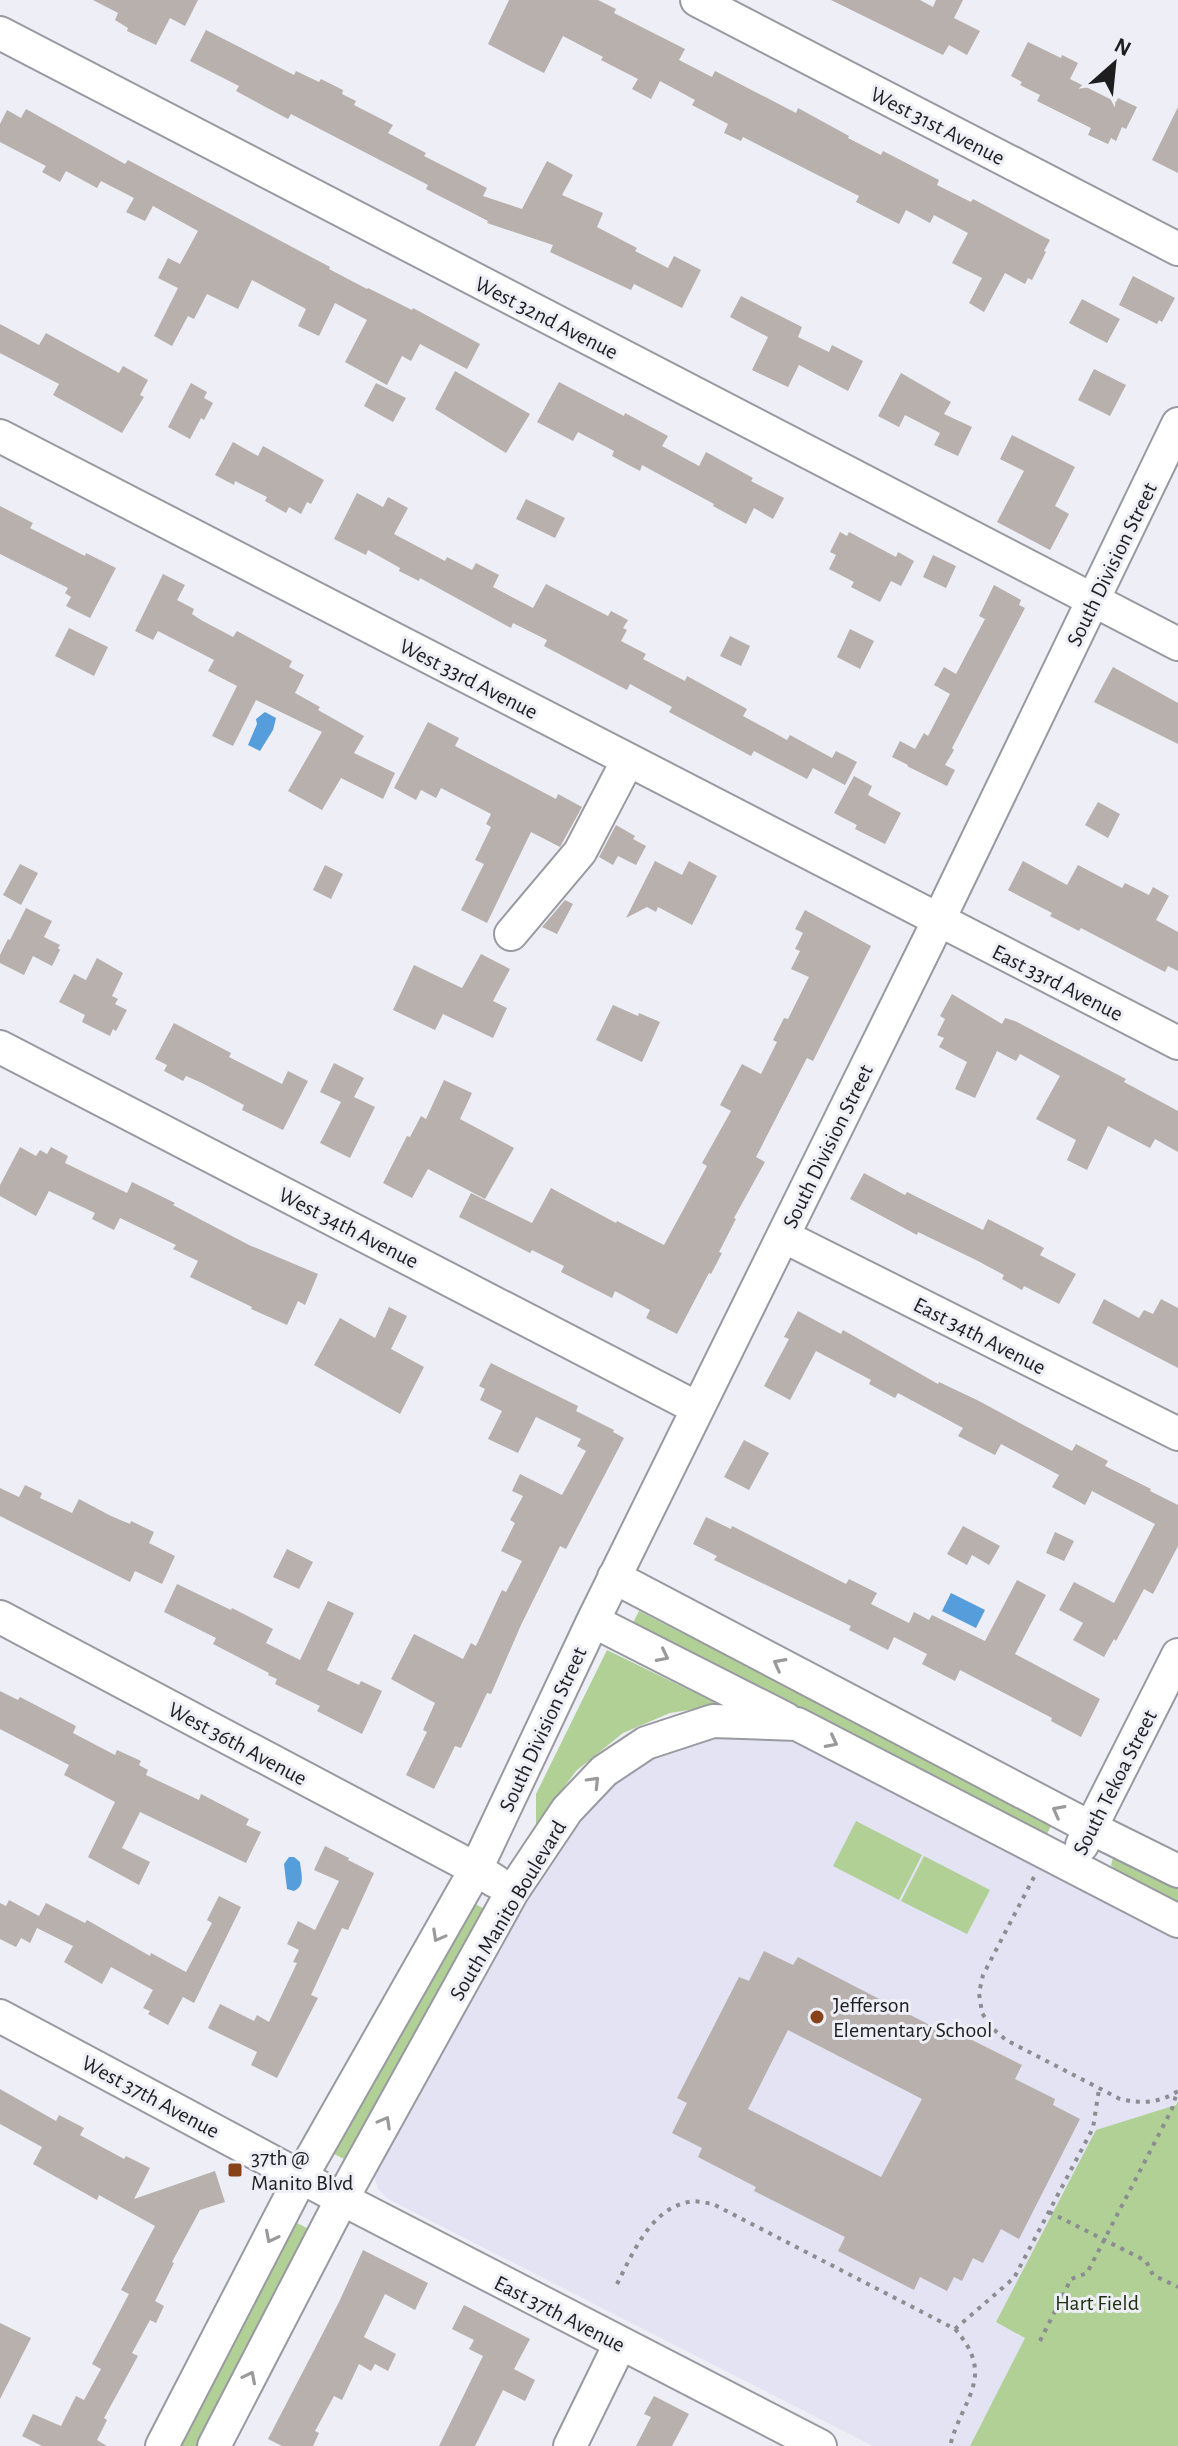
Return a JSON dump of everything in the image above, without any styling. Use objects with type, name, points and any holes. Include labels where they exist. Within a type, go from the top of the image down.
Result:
[{"type":"street","name":"West 31st Avenue","points":[[697,0],[1178,249]]},
{"type":"street","name":"West 32nd Avenue","points":[[0,33],[1178,644]]},
{"type":"street","name":"South Division Street","points":[[476,1869],[614,1577],[938,921],[1178,424]]},
{"type":"street","name":"West 33rd Avenue","points":[[0,436],[938,921]]},
{"type":"street","points":[[511,934],[580,852],[628,760]]},
{"type":"street","name":"East 33rd Avenue","points":[[938,921],[1178,1043]]},
{"type":"street","name":"West 34th Avenue","points":[[0,1047],[697,1408]]},
{"type":"street","name":"East 34th Avenue","points":[[783,1236],[1178,1434]]},
{"type":"street","points":[[614,1577],[1178,1871]]},
{"type":"street","name":"West 36th Avenue","points":[[0,1617],[476,1869],[512,1892]]},
{"type":"street","points":[[593,1621],[797,1724]]},
{"type":"street","name":"South Tekoa Street","points":[[1072,1866],[1178,1655]]},
{"type":"street","name":"South Manito Boulevard","points":[[214,2446],[342,2199],[512,1892],[567,1810],[604,1771],[646,1743],[713,1721],[797,1724],[1178,1921]]},
{"type":"street","name":"South Manito Boulevard","points":[[162,2446],[301,2177],[476,1869]]},
{"type":"street","name":"West 37th Avenue","points":[[0,2016],[301,2177]]},
{"type":"street","name":"East 37th Avenue","points":[[301,2177],[820,2446]]},
{"type":"street","points":[[570,2446],[620,2344]]},
{"type":"path","points":[[1037,1871],[983,1975],[979,1993],[982,2013],[992,2028],[1006,2040],[1120,2099],[1137,2103],[1157,2100],[1177,2092]]},
{"type":"path","points":[[955,2329],[1014,2278],[1093,2128],[1099,2089]]},
{"type":"path","points":[[1040,2341],[1071,2279],[1087,2273],[1172,2109],[1177,2092]]},
{"type":"path","points":[[617,2284],[644,2235],[668,2209],[691,2201],[713,2204],[955,2329],[966,2342],[974,2360],[975,2378],[972,2395],[953,2432],[950,2446]]},
{"type":"path","points":[[1049,2212],[1146,2261],[1153,2275],[1178,2287]]},
{"type":"shaded area","name":"Jefferson Elementary School","points":[[742,1732],[805,1744],[1178,1934],[1178,2101],[996,2322],[1026,2337],[970,2446],[873,2446],[388,2199],[378,2189],[373,2173],[555,1845],[603,1784],[688,1738]]},
{"type":"green space","points":[[639,1611],[1053,1822],[1047,1834],[633,1623]]},
{"type":"green space","points":[[607,1650],[720,1705],[670,1713],[623,1733],[576,1771],[536,1825],[536,1794]]},
{"type":"green space","points":[[856,1821],[922,1855],[899,1900],[833,1866]]},
{"type":"green space","points":[[1119,1854],[1178,1883],[1178,1903],[1118,1872],[1111,1865],[1113,1858]]},
{"type":"green space","points":[[924,1856],[990,1890],[967,1934],[901,1901]]},
{"type":"green space","points":[[475,1904],[489,1911],[344,2159],[332,2153]]},
{"type":"green space","name":"Hart Field","points":[[1178,2101],[1178,2446],[970,2446],[1025,2338],[996,2322],[1096,2130],[1176,2105]]},
{"type":"green space","points":[[297,2223],[311,2230],[197,2446],[180,2446]]},
{"type":"water","points":[[265,712],[276,718],[273,730],[260,751],[248,745],[257,724],[256,719]]},
{"type":"water","points":[[951,1593],[985,1610],[976,1628],[942,1611]]},
{"type":"water","points":[[289,1857],[300,1862],[302,1875],[300,1886],[294,1891],[287,1889],[284,1864]]},
{"type":"building","points":[[93,0],[198,0],[185,26],[170,18],[156,45],[127,31],[128,28],[115,20],[118,13]]},
{"type":"building","points":[[509,0],[598,0],[616,9],[614,13],[685,49],[679,60],[712,77],[715,71],[796,113],[798,108],[881,155],[883,151],[939,180],[937,185],[971,202],[973,199],[1050,240],[1032,280],[1028,278],[1025,284],[1005,273],[984,312],[969,303],[982,278],[952,263],[968,233],[934,215],[930,223],[906,210],[899,224],[856,202],[859,196],[743,137],[741,141],[724,133],[728,124],[692,105],[695,100],[660,81],[651,99],[632,89],[638,79],[563,36],[544,73],[526,64],[488,44]]},
{"type":"building","points":[[831,0],[920,0],[933,7],[936,0],[963,0],[954,18],[980,31],[967,55],[949,45],[943,55]]},
{"type":"building","points":[[206,30],[294,75],[296,71],[343,90],[342,94],[356,101],[354,105],[393,125],[388,133],[426,153],[424,156],[487,188],[483,196],[522,209],[547,161],[573,175],[562,195],[603,213],[597,227],[668,268],[674,256],[701,270],[682,308],[634,284],[631,290],[550,252],[553,245],[487,223],[426,189],[428,185],[291,114],[288,119],[236,91],[239,86],[190,61]]},
{"type":"building","points":[[1028,42],[1078,63],[1070,79],[1116,102],[1118,98],[1137,107],[1116,141],[1111,138],[1108,144],[1088,135],[1091,128],[1037,101],[1040,95],[1020,85],[1022,82],[1011,76]]},
{"type":"building","points":[[1178,107],[1178,173],[1152,160]]},
{"type":"building","points":[[26,109],[125,164],[128,160],[367,289],[413,308],[480,344],[467,369],[420,344],[411,361],[402,356],[387,385],[345,362],[367,320],[335,303],[319,336],[298,326],[306,309],[252,280],[238,309],[207,294],[194,319],[188,316],[172,346],[154,336],[178,288],[158,278],[168,258],[180,264],[198,231],[153,206],[145,221],[126,212],[134,198],[101,181],[97,188],[66,171],[60,182],[42,172],[46,166],[0,142],[0,124],[7,110],[21,118]]},
{"type":"building","points":[[1133,276],[1175,298],[1162,322],[1159,320],[1157,324],[1119,305]]},
{"type":"building","points":[[741,296],[802,327],[798,337],[829,352],[832,345],[863,361],[848,391],[799,365],[788,387],[752,370],[768,337],[730,317]]},
{"type":"building","points":[[1082,299],[1120,319],[1107,343],[1069,323]]},
{"type":"building","points":[[0,324],[39,345],[46,333],[119,373],[123,366],[148,380],[140,395],[144,397],[122,433],[53,395],[59,384],[0,353]]},
{"type":"building","points":[[1094,369],[1126,385],[1110,416],[1078,400]]},
{"type":"building","points":[[455,371],[530,414],[506,453],[435,409]]},
{"type":"building","points":[[901,373],[951,402],[944,414],[972,427],[958,456],[934,445],[940,433],[905,415],[899,427],[878,416]]},
{"type":"building","points":[[559,382],[668,436],[662,446],[699,466],[706,452],[753,478],[751,481],[784,498],[773,519],[754,508],[746,524],[642,465],[640,471],[612,456],[614,451],[578,432],[573,441],[537,422]]},
{"type":"building","points":[[191,383],[207,392],[204,398],[213,403],[190,439],[168,427]]},
{"type":"building","points":[[376,383],[406,398],[393,422],[364,406]]},
{"type":"building","points":[[1012,435],[1075,467],[1055,506],[1069,514],[1050,550],[997,522],[1024,471],[1000,459]]},
{"type":"building","points":[[233,442],[258,456],[263,446],[324,480],[311,504],[307,502],[301,514],[289,507],[286,513],[265,501],[267,497],[215,475]]},
{"type":"building","points":[[357,493],[383,507],[388,497],[408,508],[394,534],[445,561],[447,557],[472,570],[476,563],[499,575],[493,587],[533,608],[546,584],[608,616],[611,611],[628,620],[621,641],[646,654],[643,659],[685,681],[687,676],[747,709],[743,716],[787,740],[790,735],[832,758],[836,751],[857,762],[845,785],[813,768],[807,779],[754,751],[751,756],[669,712],[672,707],[630,684],[627,690],[544,646],[547,640],[513,623],[511,628],[420,578],[419,581],[399,571],[400,568],[368,550],[366,555],[334,539]]},
{"type":"building","points":[[526,499],[565,518],[555,538],[516,519]]},
{"type":"building","points":[[0,506],[33,523],[30,528],[116,568],[90,618],[66,606],[71,597],[65,593],[68,588],[0,554]]},
{"type":"building","points":[[840,532],[847,536],[849,532],[896,557],[898,552],[914,561],[901,586],[891,581],[880,602],[851,587],[854,582],[829,569],[836,555],[830,552]]},
{"type":"building","points":[[933,555],[956,566],[946,588],[923,577]]},
{"type":"building","points":[[163,574],[185,585],[177,600],[194,609],[192,614],[233,637],[237,631],[292,661],[289,667],[304,675],[295,693],[364,736],[354,753],[395,773],[383,799],[341,778],[322,810],[288,791],[322,732],[256,700],[233,746],[212,736],[237,686],[208,671],[214,660],[158,631],[153,640],[135,631]]},
{"type":"building","points":[[994,585],[1021,600],[1019,605],[1025,608],[952,748],[954,750],[945,765],[955,770],[947,786],[892,757],[900,741],[915,749],[924,733],[928,736],[950,694],[934,685],[944,667],[956,674],[985,619],[979,616]]},
{"type":"building","points":[[69,628],[108,647],[94,676],[55,656]]},
{"type":"building","points":[[850,629],[874,641],[860,669],[837,657]]},
{"type":"building","points":[[730,636],[750,646],[741,666],[720,656]]},
{"type":"building","points":[[1113,667],[1178,703],[1178,744],[1094,702]]},
{"type":"building","points":[[428,722],[459,738],[455,746],[556,799],[558,794],[582,807],[560,847],[531,832],[487,923],[461,910],[484,864],[475,860],[491,827],[486,824],[491,814],[441,788],[436,798],[421,790],[416,800],[394,788]]},
{"type":"building","points":[[854,776],[872,786],[868,795],[901,813],[885,844],[855,829],[857,825],[834,813]]},
{"type":"building","points":[[1098,802],[1120,814],[1108,838],[1085,825]]},
{"type":"building","points":[[616,825],[646,846],[636,865],[618,856],[613,865],[599,857]]},
{"type":"building","points":[[655,861],[682,875],[689,861],[717,876],[692,925],[658,907],[656,912],[647,907],[626,918]]},
{"type":"building","points":[[1023,861],[1067,885],[1078,865],[1122,888],[1125,883],[1149,895],[1153,887],[1169,896],[1156,920],[1178,932],[1178,971],[1168,966],[1165,972],[1081,928],[1079,931],[1050,916],[1052,913],[1008,890]]},
{"type":"building","points":[[20,864],[38,873],[21,905],[3,895]]},
{"type":"building","points":[[325,865],[343,874],[331,899],[313,890]]},
{"type":"building","points":[[565,900],[573,904],[557,934],[542,927]]},
{"type":"building","points":[[26,908],[52,921],[44,937],[60,945],[60,950],[52,966],[33,956],[24,975],[0,963],[0,955]]},
{"type":"building","points":[[805,910],[871,946],[813,1061],[807,1058],[756,1157],[765,1162],[734,1218],[719,1252],[722,1253],[677,1334],[646,1318],[650,1310],[615,1291],[612,1298],[561,1272],[564,1266],[532,1250],[530,1253],[459,1217],[471,1193],[532,1223],[551,1188],[664,1245],[707,1166],[702,1163],[731,1111],[720,1105],[742,1064],[761,1074],[777,1042],[773,1040],[784,1018],[788,1019],[809,977],[791,969],[800,951],[795,949],[803,933],[795,929]]},
{"type":"building","points":[[481,954],[510,969],[493,1001],[507,1008],[493,1038],[443,1014],[435,1030],[393,1010],[414,965],[462,988]]},
{"type":"building","points":[[97,958],[123,973],[112,996],[118,999],[115,1004],[127,1010],[110,1036],[82,1022],[85,1015],[59,1002],[74,974],[86,980]]},
{"type":"building","points":[[952,994],[1002,1024],[1005,1018],[1015,1021],[1126,1079],[1124,1082],[1178,1111],[1178,1152],[1155,1139],[1150,1148],[1108,1126],[1087,1170],[1067,1160],[1076,1140],[1036,1119],[1060,1076],[1020,1054],[1016,1061],[997,1051],[975,1098],[955,1089],[967,1062],[939,1047],[944,1038],[937,1035],[945,1019],[940,1016]]},
{"type":"building","points":[[613,1005],[660,1022],[642,1062],[596,1040]]},
{"type":"building","points":[[174,1023],[231,1053],[229,1057],[282,1084],[288,1071],[308,1081],[283,1130],[242,1110],[244,1105],[202,1083],[186,1076],[183,1081],[164,1071],[167,1065],[155,1059]]},
{"type":"building","points":[[334,1063],[364,1078],[354,1097],[375,1107],[350,1158],[320,1143],[341,1102],[320,1092]]},
{"type":"building","points":[[444,1080],[472,1093],[460,1119],[514,1148],[485,1199],[428,1169],[412,1198],[383,1183],[407,1136],[410,1137],[421,1116],[426,1119]]},
{"type":"building","points":[[20,1147],[36,1156],[40,1150],[47,1154],[51,1147],[68,1156],[65,1163],[127,1193],[132,1182],[249,1245],[318,1274],[305,1305],[298,1301],[287,1325],[251,1309],[190,1277],[198,1261],[173,1249],[176,1245],[120,1218],[114,1230],[92,1219],[95,1213],[49,1191],[36,1216],[0,1196],[0,1185]]},
{"type":"building","points":[[864,1173],[983,1230],[988,1219],[1044,1248],[1040,1255],[1076,1274],[1059,1304],[1024,1286],[1022,1290],[1002,1279],[1004,1275],[976,1260],[918,1232],[917,1235],[850,1199]]},
{"type":"building","points":[[1104,1299],[1139,1318],[1144,1310],[1153,1314],[1161,1299],[1178,1308],[1178,1368],[1092,1323]]},
{"type":"building","points":[[389,1307],[407,1316],[391,1349],[424,1367],[400,1414],[314,1365],[340,1318],[375,1338]]},
{"type":"building","points":[[798,1311],[841,1334],[843,1330],[938,1384],[977,1400],[1072,1451],[1076,1444],[1108,1461],[1105,1466],[1178,1505],[1178,1546],[1153,1594],[1144,1589],[1104,1657],[1073,1640],[1083,1623],[1059,1610],[1074,1582],[1114,1603],[1155,1524],[1092,1491],[1085,1505],[1052,1487],[1059,1475],[1001,1444],[995,1455],[958,1436],[963,1428],[898,1393],[895,1398],[869,1384],[871,1380],[816,1351],[790,1400],[764,1386],[789,1339],[784,1337]]},
{"type":"building","points":[[491,1363],[578,1406],[576,1411],[624,1438],[566,1549],[560,1546],[491,1694],[487,1693],[461,1748],[455,1746],[434,1789],[406,1775],[427,1732],[423,1730],[435,1703],[391,1679],[414,1634],[463,1659],[471,1643],[476,1646],[502,1590],[506,1592],[522,1561],[501,1551],[515,1523],[510,1520],[523,1496],[512,1491],[520,1474],[562,1495],[586,1451],[577,1446],[581,1439],[536,1417],[518,1453],[488,1439],[502,1411],[480,1400],[485,1389],[479,1386]]},
{"type":"building","points":[[744,1440],[769,1453],[749,1490],[724,1477]]},
{"type":"building","points":[[25,1485],[42,1493],[40,1498],[72,1513],[79,1499],[111,1516],[154,1532],[149,1543],[175,1556],[162,1584],[135,1571],[130,1582],[0,1516],[0,1488],[19,1497]]},
{"type":"building","points":[[706,1517],[731,1529],[732,1526],[846,1584],[849,1579],[877,1593],[871,1604],[909,1623],[914,1612],[929,1620],[932,1615],[985,1641],[1017,1580],[1046,1595],[1015,1654],[1100,1699],[1081,1737],[1051,1721],[1052,1718],[960,1670],[955,1681],[922,1664],[927,1654],[894,1637],[888,1650],[849,1630],[851,1626],[714,1560],[717,1556],[693,1544]]},
{"type":"building","points":[[963,1526],[1000,1546],[989,1565],[972,1555],[967,1565],[947,1554]]},
{"type":"building","points":[[1055,1532],[1074,1541],[1064,1561],[1046,1553]]},
{"type":"building","points":[[287,1549],[313,1562],[299,1589],[273,1577]]},
{"type":"building","points":[[177,1584],[273,1629],[266,1643],[300,1660],[328,1601],[354,1613],[327,1670],[359,1685],[361,1681],[382,1691],[362,1734],[317,1711],[320,1706],[275,1684],[277,1679],[269,1673],[213,1644],[216,1638],[164,1612]]},
{"type":"building","points":[[0,1691],[18,1700],[20,1697],[76,1726],[73,1733],[115,1755],[117,1750],[141,1761],[139,1765],[148,1770],[146,1775],[199,1800],[201,1794],[249,1819],[246,1825],[261,1832],[246,1863],[140,1812],[122,1848],[150,1862],[139,1885],[88,1857],[115,1802],[64,1775],[69,1765],[0,1729]]},
{"type":"building","points":[[325,1846],[374,1873],[348,1930],[342,1928],[311,1995],[318,1998],[277,2078],[251,2065],[257,2052],[208,2028],[220,2004],[254,2021],[257,2015],[269,2022],[297,1963],[293,1962],[299,1950],[287,1944],[298,1921],[315,1930],[339,1881],[314,1870]]},
{"type":"building","points":[[219,1896],[241,1907],[194,2003],[183,1997],[168,2025],[143,2008],[153,1990],[111,1967],[102,1984],[64,1962],[73,1946],[37,1928],[30,1943],[21,1938],[16,1947],[0,1939],[0,1903],[6,1906],[9,1900],[39,1916],[46,1903],[85,1923],[87,1920],[150,1956],[151,1953],[186,1972],[212,1923],[207,1920]]},
{"type":"building","points":[[764,1951],[793,1965],[798,1957],[951,2036],[954,2031],[1022,2065],[1015,2079],[1055,2099],[1053,2105],[1080,2119],[1019,2239],[1001,2229],[983,2263],[973,2258],[962,2281],[954,2277],[947,2291],[920,2277],[914,2290],[838,2251],[845,2237],[754,2191],[756,2187],[698,2157],[702,2148],[672,2133],[687,2103],[677,2098],[739,1977],[749,1981]],"holes":[[[788,2030],[922,2099],[881,2177],[748,2109]]]},
{"type":"building","points":[[0,2089],[56,2121],[59,2115],[84,2128],[80,2135],[124,2159],[126,2156],[150,2168],[134,2199],[215,2171],[225,2202],[200,2210],[172,2262],[155,2301],[164,2306],[156,2323],[150,2320],[132,2353],[138,2356],[104,2418],[107,2420],[97,2440],[107,2446],[42,2446],[22,2436],[33,2414],[61,2426],[76,2396],[84,2400],[101,2369],[92,2364],[129,2294],[121,2290],[155,2226],[99,2195],[97,2200],[33,2164],[42,2147],[0,2124]]},
{"type":"building","points":[[363,2250],[428,2283],[415,2310],[385,2294],[364,2337],[396,2354],[388,2371],[375,2364],[371,2371],[359,2364],[342,2400],[334,2396],[315,2431],[319,2433],[313,2446],[282,2446],[268,2439]]},
{"type":"building","points":[[464,2305],[530,2339],[514,2369],[535,2380],[525,2401],[503,2390],[475,2446],[439,2446],[483,2356],[469,2349],[474,2340],[452,2329]]},
{"type":"building","points":[[0,2323],[31,2338],[0,2399]]},
{"type":"building","points":[[654,2396],[689,2414],[672,2446],[636,2446],[651,2417],[644,2414]]},
{"type":"place","name":"Jefferson Elementary School","points":[[817,2017]]},
{"type":"place","name":"37th @ Manito Blvd","points":[[235,2170]]}]
